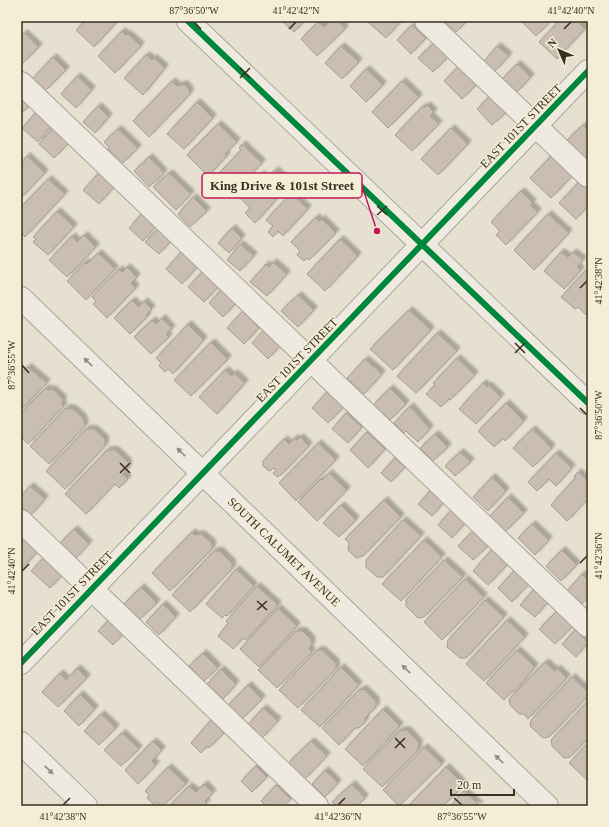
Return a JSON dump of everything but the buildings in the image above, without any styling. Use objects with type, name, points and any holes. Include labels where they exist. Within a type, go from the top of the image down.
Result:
[{"type":"street","points":[[188,21],[588,403]]},
{"type":"street","points":[[426,21],[588,176]]},
{"type":"street","name":"EAST 101ST STREET","points":[[21,663],[588,71]]},
{"type":"street","points":[[21,83],[588,626]]},
{"type":"street","name":"SOUTH CALUMET AVENUE","points":[[21,298],[548,806]]},
{"type":"street","points":[[21,521],[317,806]]},
{"type":"street","points":[[21,743],[86,806]]},
{"type":"cycle path","points":[[188,21],[588,403]]},
{"type":"cycle path","points":[[21,663],[588,71]]},
{"type":"place","name":"King Drive & 101st Street","points":[[377,231]]}]
